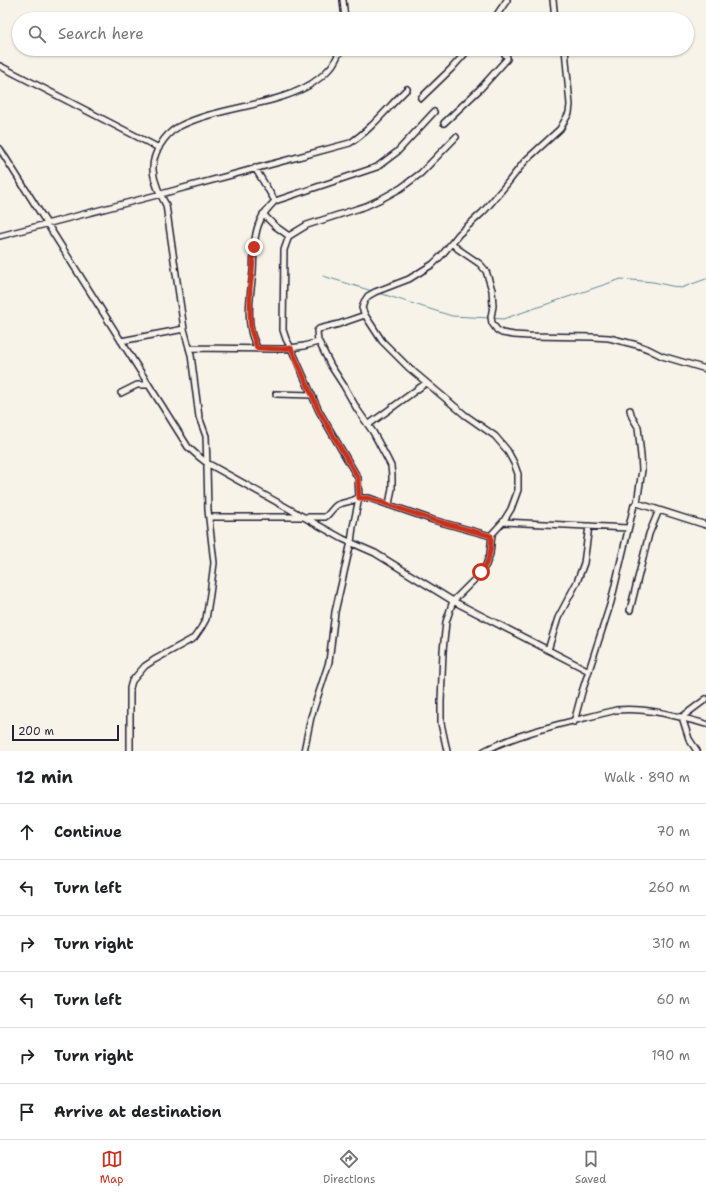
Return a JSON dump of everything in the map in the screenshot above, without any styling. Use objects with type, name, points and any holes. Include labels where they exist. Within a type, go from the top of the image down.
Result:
[{"type":"street","points":[[343,0],[344,12]]},
{"type":"street","points":[[499,12],[507,0]]},
{"type":"street","points":[[553,0],[555,12]]},
{"type":"street","points":[[130,751],[130,688],[132,681],[145,666],[194,638],[202,628],[206,619],[214,563],[208,517],[206,436],[199,417],[195,382],[184,329],[166,205],[154,177],[154,160],[159,148],[167,136],[177,128],[201,118],[291,93],[307,86],[318,79],[331,67],[337,56]]},
{"type":"street","points":[[421,98],[463,56]]},
{"type":"street","points":[[444,123],[480,89],[507,59],[506,56]]},
{"type":"street","points":[[447,751],[441,723],[442,674],[446,622],[453,601],[478,576],[486,565],[490,554],[491,536],[503,522],[511,509],[518,490],[518,474],[507,450],[495,436],[465,415],[426,383],[382,341],[362,308],[368,296],[409,279],[433,264],[459,234],[487,208],[525,160],[554,135],[564,124],[569,114],[570,105],[566,56]]},
{"type":"street","points":[[0,66],[159,148]]},
{"type":"street","points":[[0,236],[350,143],[373,124],[407,89]]},
{"type":"street","points":[[257,348],[251,330],[250,288],[257,228],[264,214],[275,201],[377,167],[397,152],[434,112]]},
{"type":"street","points":[[304,751],[311,717],[329,662],[334,612],[351,542],[359,497],[358,478],[327,426],[283,333],[284,250],[289,236],[308,225],[366,206],[402,188],[421,173],[456,137]]},
{"type":"street","points":[[0,149],[188,447],[198,456],[207,463],[304,517],[375,553],[453,601],[589,671]]},
{"type":"street","points":[[255,168],[275,201]]},
{"type":"street","points":[[264,214],[275,226],[289,236]]},
{"type":"street","points":[[452,243],[480,264],[489,276],[492,290],[492,323],[497,330],[502,333],[529,336],[609,338],[648,348],[662,356],[706,369]]},
{"type":"street","points":[[365,315],[319,329],[317,331],[319,342],[331,366],[357,409],[374,432],[391,466],[392,488],[389,505]]},
{"type":"street","points":[[121,341],[184,329]]},
{"type":"street","points":[[189,348],[283,349],[319,342]]},
{"type":"street","points":[[368,425],[426,383]]},
{"type":"street","points":[[122,392],[137,386],[149,385]]},
{"type":"street","points":[[276,394],[312,395]]},
{"type":"street","points":[[574,722],[611,602],[634,505],[638,503],[642,470],[641,456],[638,427],[630,410]]},
{"type":"street","points":[[208,517],[325,516],[329,514],[337,505],[359,497],[369,498],[433,520],[491,536]]},
{"type":"street","points":[[638,503],[706,526]]},
{"type":"street","points":[[630,610],[649,534],[659,510]]},
{"type":"street","points":[[503,522],[628,528]]},
{"type":"street","points":[[548,650],[558,618],[577,582],[584,563],[589,526]]},
{"type":"street","points":[[682,717],[706,699]]},
{"type":"street","points":[[484,751],[525,734],[616,710],[631,709],[682,717],[706,724]]},
{"type":"street","points":[[682,717],[689,739],[697,751]]},
{"type":"waterway","points":[[323,276],[372,291]]},
{"type":"waterway","points":[[493,318],[503,319],[621,279],[653,282],[681,288],[706,279]]},
{"type":"waterway","points":[[379,293],[452,316],[490,318]]},
{"type":"route","points":[[254,247],[250,288],[250,315],[251,330],[257,348],[291,348],[319,411],[358,478],[359,498],[369,498],[433,520],[491,536],[490,554],[486,565],[481,572]]}]
